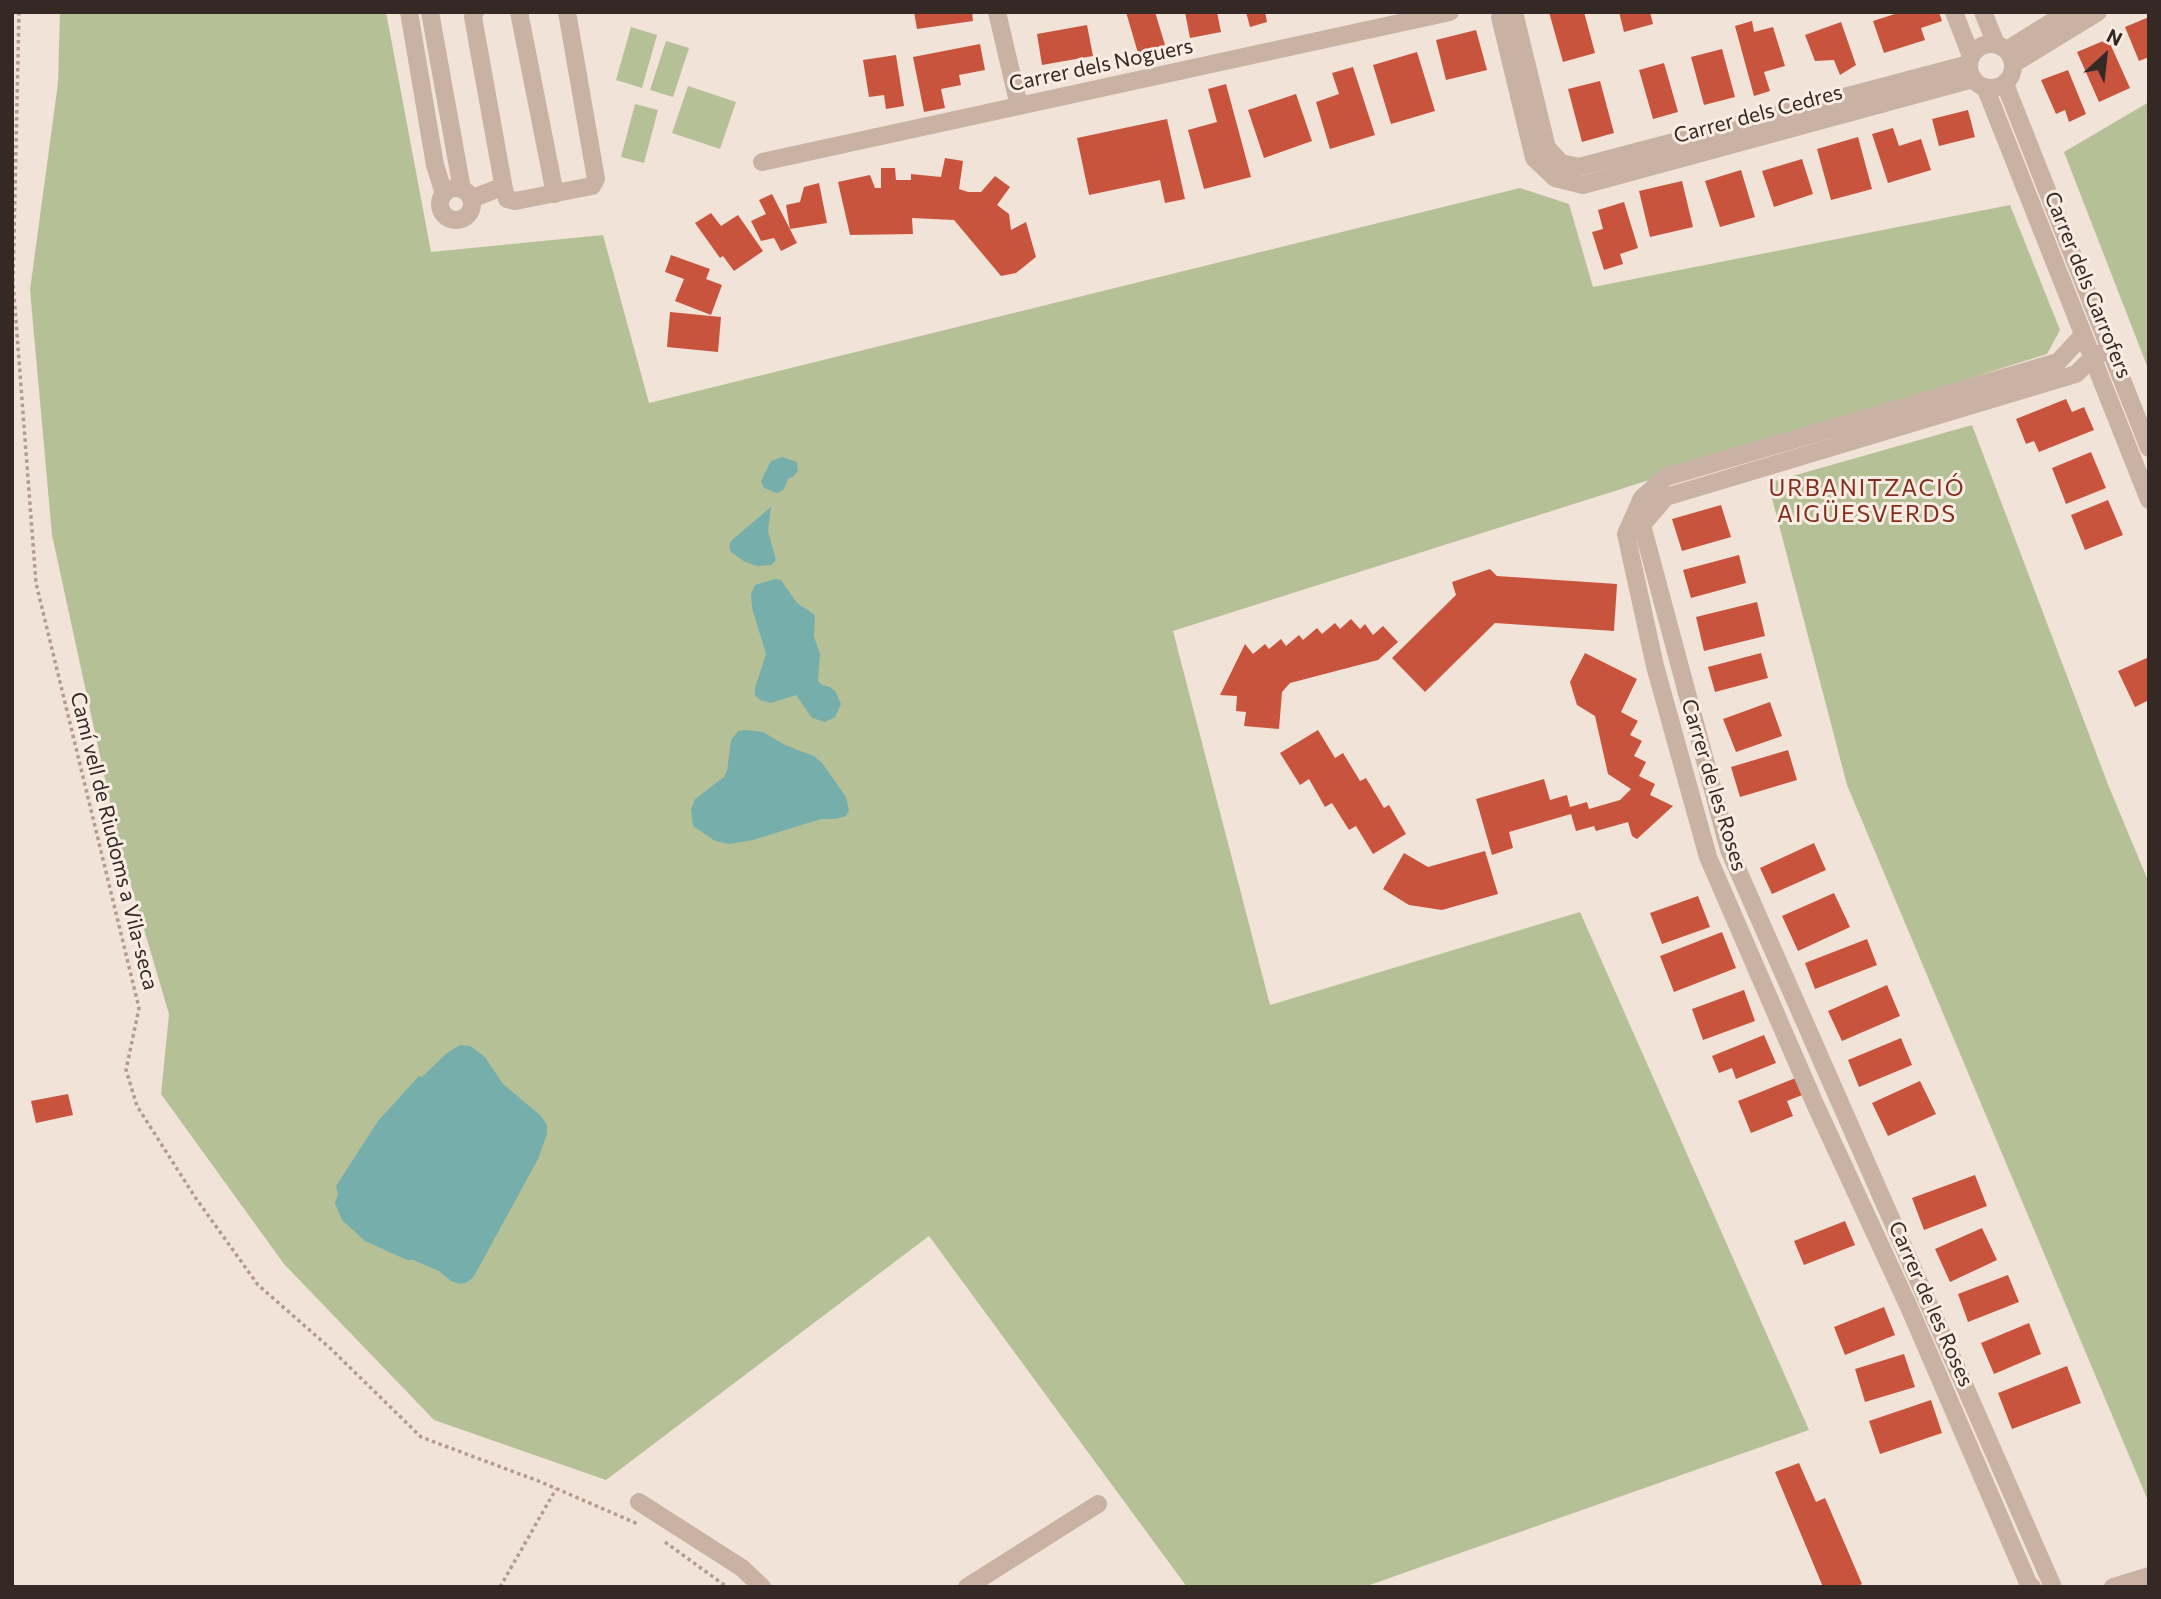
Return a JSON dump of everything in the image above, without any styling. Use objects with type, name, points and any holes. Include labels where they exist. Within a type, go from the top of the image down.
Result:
[{"type":"street","points":[[408,12],[435,165],[459,194]]},
{"type":"street","points":[[430,12],[459,194]]},
{"type":"street","points":[[475,12],[473,17],[504,189],[507,199],[515,201],[592,186],[596,179],[567,12]]},
{"type":"street","points":[[519,12],[555,194]]},
{"type":"street","points":[[996,12],[1019,106]]},
{"type":"street","name":"Carrer dels Noguers","points":[[762,162],[1450,12]]},
{"type":"street","name":"Carrer dels Garrofers","points":[[1954,12],[1975,72],[2149,499]]},
{"type":"street","points":[[1983,12],[2005,52],[2013,71],[2005,84],[1993,88],[1975,72],[1981,46],[2005,52],[2098,12]]},
{"type":"street","points":[[2005,52],[2068,12]]},
{"type":"street","name":"Carrer dels Cedres","points":[[1503,13],[1534,158],[1558,170],[1580,167],[1975,72]]},
{"type":"street","name":"Carrer dels Garrofers","points":[[2005,84],[2149,448]]},
{"type":"street","points":[[459,194],[504,189]]},
{"type":"street","name":"Carrer de les Roses","points":[[2032,1587],[1908,1305],[1815,1104],[1708,857],[1655,666],[1626,534],[1642,498],[1666,477],[2059,362],[2083,335]]},
{"type":"street","name":"Carrer de les Roses","points":[[2053,1587],[1729,850],[1642,525],[1666,496],[2076,374],[2092,358],[2110,349]]},
{"type":"street","points":[[639,1502],[742,1569],[762,1587]]},
{"type":"street","points":[[967,1587],[1098,1504]]},
{"type":"street","points":[[2113,1587],[2149,1576]]},
{"type":"path","name":"Camí vell de Riudoms a Vila-seca","points":[[19,12],[13,282],[36,583],[139,1008],[126,1070],[137,1106],[195,1197],[258,1285],[330,1348],[421,1437],[556,1489],[646,1528]]},
{"type":"path","points":[[500,1587],[556,1489]]},
{"type":"path","points":[[656,1535],[727,1587]]},
{"type":"green space","points":[[60,12],[386,12],[431,252],[603,235],[649,403],[1520,188],[1569,204],[1593,287],[2010,205],[2060,330],[2047,354],[1173,631],[1270,1005],[1580,912],[1809,1430],[1364,1587],[1187,1587],[929,1236],[606,1480],[434,1420],[284,1264],[161,1094],[169,1014],[120,848],[52,535],[30,290],[58,83]]},
{"type":"green space","points":[[631,27],[657,35],[642,88],[616,80]]},
{"type":"green space","points":[[666,41],[689,48],[673,97],[650,90]]},
{"type":"green space","points":[[688,86],[736,102],[720,149],[672,133]]},
{"type":"green space","points":[[2149,102],[2149,371],[2064,152]]},
{"type":"green space","points":[[635,104],[658,110],[644,163],[621,157]]},
{"type":"green space","points":[[1972,425],[2109,787],[2149,883],[2149,1503],[1847,785],[1768,483]]},
{"type":"water","points":[[782,457],[797,462],[798,471],[789,478],[783,490],[777,493],[764,488],[761,481],[771,461]]},
{"type":"water","points":[[771,507],[768,531],[776,560],[771,565],[758,566],[745,562],[731,552],[729,546],[732,540]]},
{"type":"water","points":[[775,579],[781,580],[797,603],[815,615],[814,637],[820,654],[818,681],[835,691],[841,704],[835,717],[825,722],[812,718],[796,695],[771,703],[760,700],[755,695],[766,654],[752,608],[751,594],[755,585]]},
{"type":"water","points":[[738,731],[763,732],[785,745],[814,756],[823,764],[846,797],[849,810],[846,816],[821,819],[753,840],[729,844],[715,841],[693,826],[691,809],[695,799],[724,777],[731,740]]},
{"type":"water","points":[[460,1045],[470,1046],[485,1057],[503,1084],[541,1116],[547,1125],[547,1134],[538,1159],[473,1278],[460,1284],[451,1281],[439,1271],[365,1241],[342,1220],[335,1203],[338,1194],[336,1186],[378,1121],[419,1076],[422,1077],[447,1053]]},
{"type":"building","points":[[914,12],[972,12],[973,21],[917,29]]},
{"type":"building","points":[[1126,12],[1155,12],[1165,45],[1138,53]]},
{"type":"building","points":[[1185,12],[1217,12],[1221,32],[1190,38]]},
{"type":"building","points":[[1246,12],[1265,12],[1267,22],[1250,27]]},
{"type":"building","points":[[1549,12],[1584,12],[1595,53],[1563,62]]},
{"type":"building","points":[[1619,12],[1650,12],[1653,24],[1624,32]]},
{"type":"building","points":[[1901,12],[1939,12],[1942,21],[1921,28],[1925,40],[1884,53],[1873,21]]},
{"type":"building","points":[[2149,17],[2149,57],[2139,61],[2125,27]]},
{"type":"building","points":[[1752,21],[1754,32],[1773,27],[1785,66],[1764,72],[1770,91],[1754,96],[1735,26]]},
{"type":"building","points":[[1841,22],[1856,65],[1840,75],[1834,60],[1815,61],[1805,35]]},
{"type":"building","points":[[1087,25],[1093,56],[1042,65],[1037,34]]},
{"type":"building","points":[[1476,30],[1487,70],[1446,80],[1436,40]]},
{"type":"building","points":[[2108,39],[2130,88],[2099,102],[2077,52]]},
{"type":"building","points":[[980,44],[985,70],[959,75],[961,85],[941,89],[945,108],[924,112],[913,57]]},
{"type":"building","points":[[1722,49],[1735,97],[1704,105],[1691,57]]},
{"type":"building","points":[[1417,52],[1435,111],[1391,124],[1373,65]]},
{"type":"building","points":[[896,55],[904,106],[886,109],[884,95],[869,97],[863,60]]},
{"type":"building","points":[[1664,63],[1678,112],[1653,119],[1639,70]]},
{"type":"building","points":[[1353,67],[1375,135],[1330,149],[1316,102],[1339,94],[1332,73]]},
{"type":"building","points":[[2068,70],[2086,114],[2069,122],[2065,110],[2056,114],[2041,80]]},
{"type":"building","points":[[1600,81],[1614,133],[1582,142],[1568,89]]},
{"type":"building","points":[[1226,84],[1251,177],[1204,189],[1188,130],[1217,122],[1208,89]]},
{"type":"building","points":[[1296,94],[1312,141],[1264,158],[1248,110]]},
{"type":"building","points":[[1968,110],[1975,137],[1939,146],[1932,119]]},
{"type":"building","points":[[1167,119],[1185,199],[1165,203],[1160,180],[1089,195],[1077,138]]},
{"type":"building","points":[[1893,128],[1899,146],[1921,139],[1931,170],[1888,183],[1872,134]]},
{"type":"building","points":[[1858,137],[1872,189],[1831,200],[1817,149]]},
{"type":"building","points":[[945,158],[963,161],[959,189],[981,192],[995,176],[1010,187],[997,205],[1009,214],[1011,230],[1026,222],[1036,257],[1016,273],[1001,276],[954,220],[912,218],[913,234],[850,235],[838,182],[870,175],[875,188],[881,188],[881,168],[895,168],[896,180],[911,180],[911,174],[941,177]]},
{"type":"building","points":[[1802,159],[1813,194],[1774,207],[1762,171]]},
{"type":"building","points":[[1741,170],[1755,217],[1720,227],[1705,181]]},
{"type":"building","points":[[1682,181],[1693,227],[1650,237],[1639,191]]},
{"type":"building","points":[[819,183],[827,223],[790,229],[786,205],[800,202],[804,187]]},
{"type":"building","points":[[772,194],[797,243],[781,251],[774,238],[761,241],[751,221],[766,214],[759,200]]},
{"type":"building","points":[[1624,202],[1638,248],[1620,254],[1623,264],[1604,270],[1592,232],[1603,229],[1598,210]]},
{"type":"building","points":[[711,213],[721,226],[738,215],[763,251],[734,271],[723,256],[720,258],[695,223]]},
{"type":"building","points":[[671,255],[710,269],[706,279],[722,285],[711,315],[675,301],[684,279],[665,272]]},
{"type":"building","points":[[670,312],[721,317],[718,352],[667,347]]},
{"type":"building","points":[[2066,399],[2072,412],[2084,407],[2094,430],[2039,452],[2034,441],[2026,444],[2016,419]]},
{"type":"building","points":[[2091,452],[2106,488],[2066,504],[2052,468]]},
{"type":"building","points":[[2108,500],[2123,535],[2085,550],[2071,515]]},
{"type":"building","points":[[1721,505],[1731,537],[1682,551],[1672,519]]},
{"type":"building","points":[[1739,555],[1746,583],[1691,598],[1683,570]]},
{"type":"building","points":[[1490,569],[1497,576],[1617,584],[1614,631],[1495,623],[1425,692],[1392,658],[1456,595],[1452,582]]},
{"type":"building","points":[[1757,602],[1765,636],[1704,651],[1696,617]]},
{"type":"building","points":[[1351,619],[1360,629],[1365,624],[1373,635],[1383,626],[1398,642],[1378,660],[1290,683],[1282,692],[1279,729],[1244,726],[1246,712],[1236,711],[1237,696],[1220,695],[1245,644],[1253,654],[1265,644],[1269,649],[1281,639],[1286,646],[1299,635],[1303,640],[1317,628],[1322,634],[1335,623],[1340,629]]},
{"type":"building","points":[[1585,653],[1637,679],[1621,712],[1638,721],[1630,735],[1642,741],[1634,756],[1646,762],[1639,776],[1655,784],[1650,795],[1673,806],[1637,839],[1632,836],[1628,822],[1596,831],[1594,826],[1576,831],[1571,814],[1509,832],[1513,848],[1492,855],[1476,799],[1544,779],[1550,800],[1567,795],[1570,807],[1587,802],[1589,809],[1620,800],[1631,789],[1608,774],[1595,716],[1577,705],[1570,682]]},
{"type":"building","points":[[1761,653],[1768,678],[1715,692],[1708,667]]},
{"type":"building","points":[[2149,657],[2149,700],[2135,707],[2118,671]]},
{"type":"building","points":[[1770,702],[1782,736],[1736,752],[1723,719]]},
{"type":"building","points":[[1318,730],[1335,758],[1343,753],[1360,781],[1366,778],[1384,808],[1389,805],[1406,834],[1373,854],[1356,826],[1349,830],[1332,803],[1325,807],[1309,779],[1300,785],[1280,753]]},
{"type":"building","points":[[1788,750],[1797,780],[1740,797],[1731,767]]},
{"type":"building","points":[[1814,843],[1826,870],[1772,894],[1760,868]]},
{"type":"building","points":[[1485,851],[1498,894],[1442,910],[1409,905],[1383,889],[1404,853],[1428,867]]},
{"type":"building","points":[[1834,893],[1850,927],[1798,951],[1782,916]]},
{"type":"building","points":[[1698,896],[1710,927],[1662,944],[1650,913]]},
{"type":"building","points":[[1722,932],[1736,968],[1674,992],[1660,956]]},
{"type":"building","points":[[1867,939],[1877,965],[1815,989],[1805,963]]},
{"type":"building","points":[[1887,985],[1900,1016],[1842,1041],[1828,1011]]},
{"type":"building","points":[[1744,990],[1755,1021],[1703,1040],[1692,1009]]},
{"type":"building","points":[[1764,1035],[1776,1063],[1736,1079],[1732,1068],[1719,1073],[1712,1056]]},
{"type":"building","points":[[1901,1038],[1912,1065],[1859,1087],[1848,1060]]},
{"type":"building","points":[[1798,1077],[1805,1094],[1787,1101],[1793,1116],[1751,1133],[1738,1101]]},
{"type":"building","points":[[1920,1081],[1936,1114],[1888,1136],[1872,1103]]},
{"type":"building","points":[[68,1094],[73,1115],[36,1123],[31,1101]]},
{"type":"building","points":[[1975,1175],[1987,1206],[1924,1230],[1912,1198]]},
{"type":"building","points":[[1845,1221],[1855,1245],[1804,1265],[1794,1241]]},
{"type":"building","points":[[1982,1228],[1997,1260],[1950,1282],[1935,1249]]},
{"type":"building","points":[[2008,1275],[2019,1302],[1968,1322],[1958,1294]]},
{"type":"building","points":[[1884,1307],[1895,1335],[1845,1355],[1834,1327]]},
{"type":"building","points":[[2029,1323],[2041,1354],[1994,1374],[1981,1343]]},
{"type":"building","points":[[1904,1354],[1915,1387],[1865,1402],[1855,1369]]},
{"type":"building","points":[[2067,1366],[2081,1403],[2012,1429],[1998,1393]]},
{"type":"building","points":[[1931,1400],[1942,1433],[1880,1454],[1869,1421]]},
{"type":"building","points":[[1799,1463],[1816,1502],[1825,1498],[1862,1584],[1856,1587],[1823,1587],[1775,1472]]},
{"type":"district","name":"URBANITZACIÓ AIGÜESVERDS","points":[[1867,501]]}]
